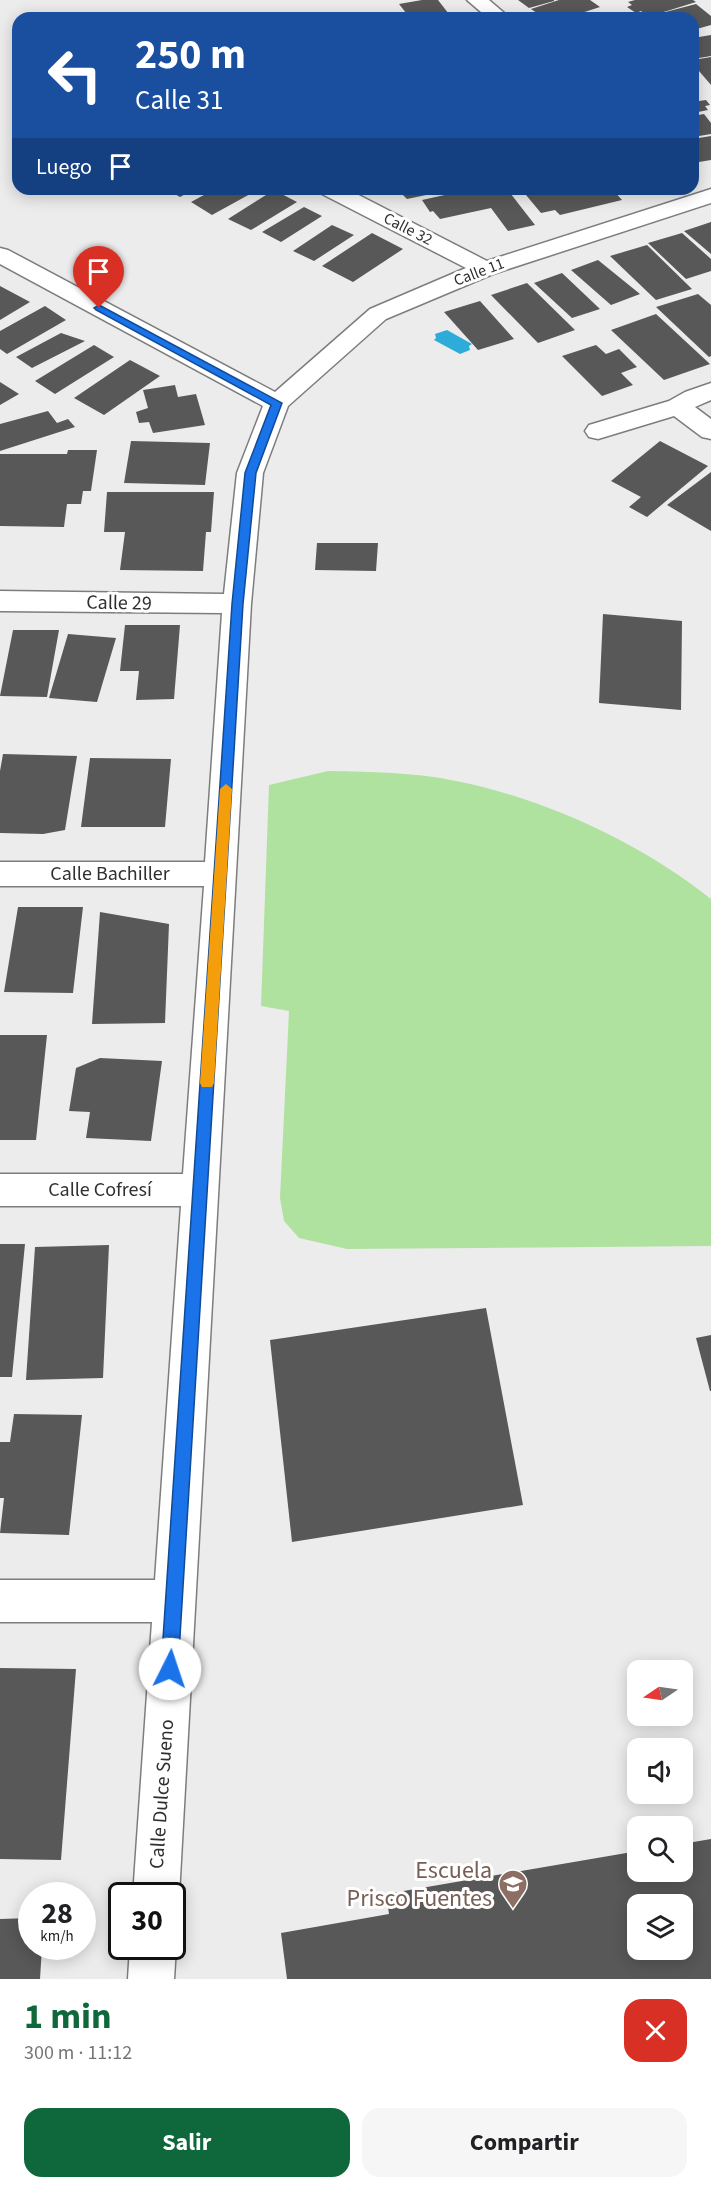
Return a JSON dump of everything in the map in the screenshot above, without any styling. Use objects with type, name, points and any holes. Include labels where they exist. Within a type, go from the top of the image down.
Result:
[{"type":"street","points":[[477,0],[492,12]]},
{"type":"street","name":"Calle 32","points":[[342,195],[485,269]]},
{"type":"street","points":[[658,195],[670,209]]},
{"type":"street","name":"Calle 11","points":[[277,403],[378,314],[485,269],[711,196]]},
{"type":"street","points":[[0,255],[277,403]]},
{"type":"street","points":[[598,431],[678,406],[711,391]]},
{"type":"street","name":"Calle Dulce Sueno","points":[[157,1882],[237,604],[250,473],[277,403]]},
{"type":"street","points":[[678,406],[711,431]]},
{"type":"street","name":"Calle 29","points":[[0,602],[237,604]]},
{"type":"street","name":"Calle Bachiller","points":[[0,874],[221,874]]},
{"type":"street","name":"Calle Cofresí","points":[[0,1190],[200,1190]]},
{"type":"street","points":[[0,1601],[174,1601]]},
{"type":"street","points":[[151,1979],[152,1960]]},
{"type":"green space","points":[[328,771],[392,773],[440,778],[524,799],[590,825],[622,841],[683,878],[711,899],[711,1246],[347,1249],[299,1238],[284,1221],[280,1198],[289,1011],[261,1006],[269,785]]},
{"type":"water","points":[[447,330],[472,344],[469,346],[470,350],[460,354],[434,340],[435,334]]},
{"type":"building","points":[[438,0],[447,12],[405,12],[399,4]]},
{"type":"building","points":[[518,0],[554,0],[554,1],[529,8]]},
{"type":"building","points":[[559,0],[590,0],[600,7],[585,12],[535,12],[531,9]]},
{"type":"building","points":[[693,0],[696,2],[664,12],[634,12],[627,7],[632,5],[628,2]]},
{"type":"building","points":[[696,4],[711,16],[711,25],[699,28],[699,12],[665,12]]},
{"type":"building","points":[[711,35],[711,56],[699,58],[699,37]]},
{"type":"building","points":[[711,57],[711,85],[699,71],[699,59]]},
{"type":"building","points":[[706,100],[710,105],[705,106],[708,110],[699,112],[699,101]]},
{"type":"building","points":[[704,114],[711,123],[711,134],[699,136],[699,115]]},
{"type":"building","points":[[711,136],[711,160],[699,162],[699,138]]},
{"type":"building","points":[[204,195],[248,195],[212,215],[191,202]]},
{"type":"building","points":[[266,195],[284,195],[297,202],[251,230],[228,219]]},
{"type":"building","points":[[403,195],[426,195],[407,199]]},
{"type":"building","points":[[445,195],[512,195],[535,225],[508,231],[491,208],[440,219],[433,211],[430,212],[422,200]]},
{"type":"building","points":[[526,195],[617,195],[622,200],[560,215],[555,210],[541,213]]},
{"type":"building","points":[[304,207],[322,216],[281,242],[262,232]]},
{"type":"building","points":[[711,222],[711,254],[684,231]]},
{"type":"building","points":[[332,225],[354,235],[314,261],[293,251]]},
{"type":"building","points":[[372,233],[403,249],[353,282],[322,266]]},
{"type":"building","points":[[682,233],[711,259],[711,271],[686,279],[648,243]]},
{"type":"building","points":[[647,245],[692,289],[656,300],[610,256]]},
{"type":"building","points":[[598,260],[640,294],[611,305],[571,270]]},
{"type":"building","points":[[562,273],[600,309],[572,318],[534,283]]},
{"type":"building","points":[[527,283],[575,330],[538,343],[491,295]]},
{"type":"building","points":[[0,286],[30,302],[0,320]]},
{"type":"building","points":[[698,294],[711,305],[711,356],[709,357],[656,307]]},
{"type":"building","points":[[480,301],[514,339],[478,350],[444,312]]},
{"type":"building","points":[[45,306],[66,320],[7,354],[0,349],[0,331]]},
{"type":"building","points":[[656,314],[710,364],[664,380],[611,330]]},
{"type":"building","points":[[61,333],[85,341],[32,368],[16,357]]},
{"type":"building","points":[[94,345],[114,357],[55,394],[35,381]]},
{"type":"building","points":[[596,345],[606,354],[619,349],[637,367],[621,373],[633,385],[602,396],[562,356]]},
{"type":"building","points":[[130,360],[160,376],[104,415],[74,398]]},
{"type":"building","points":[[0,382],[19,394],[0,405]]},
{"type":"building","points":[[175,385],[178,397],[196,394],[205,425],[153,433],[149,422],[139,423],[136,412],[148,408],[143,390]]},
{"type":"building","points":[[48,411],[57,423],[68,419],[75,427],[0,451],[0,424]]},
{"type":"building","points":[[131,441],[210,443],[205,485],[124,483]]},
{"type":"building","points":[[660,441],[708,466],[647,517],[629,507],[641,497],[611,481]]},
{"type":"building","points":[[68,450],[97,450],[91,491],[83,491],[81,504],[67,504],[64,527],[0,526],[0,454],[67,454]]},
{"type":"building","points":[[711,472],[711,531],[667,505]]},
{"type":"building","points":[[107,492],[214,492],[211,532],[206,532],[203,571],[120,570],[125,532],[104,532]]},
{"type":"building","points":[[317,543],[378,543],[376,571],[315,570]]},
{"type":"building","points":[[603,614],[682,621],[681,710],[599,703]]},
{"type":"building","points":[[125,625],[180,625],[174,699],[136,700],[139,671],[120,671]]},
{"type":"building","points":[[13,630],[59,630],[47,697],[0,696]]},
{"type":"building","points":[[68,634],[116,638],[97,702],[49,698]]},
{"type":"building","points":[[3,754],[77,756],[65,830],[43,834],[0,833],[0,771]]},
{"type":"building","points":[[90,758],[171,759],[165,827],[81,827]]},
{"type":"building","points":[[18,907],[83,907],[73,993],[4,992]]},
{"type":"building","points":[[100,912],[169,924],[165,1023],[92,1024]]},
{"type":"building","points":[[0,1035],[47,1035],[36,1140],[0,1140]]},
{"type":"building","points":[[100,1058],[162,1061],[151,1141],[86,1138],[90,1112],[69,1111],[76,1068]]},
{"type":"building","points":[[0,1244],[25,1244],[12,1377],[0,1377]]},
{"type":"building","points":[[109,1245],[103,1378],[26,1380],[35,1247]]},
{"type":"building","points":[[486,1308],[523,1505],[292,1542],[270,1340]]},
{"type":"building","points":[[711,1335],[711,1391],[710,1391],[696,1338]]},
{"type":"building","points":[[14,1414],[82,1415],[69,1535],[0,1533],[4,1498],[0,1498],[0,1442],[10,1442]]},
{"type":"building","points":[[0,1668],[76,1669],[61,1860],[0,1859]]},
{"type":"building","name":"Escuela Prisco Fuentes","points":[[711,1839],[711,1979],[287,1979],[281,1933],[389,1914],[386,1894],[627,1853],[627,1882],[693,1882],[693,1842]]},
{"type":"building","points":[[18,1918],[18,1960],[41,1960],[40,1979],[0,1979],[0,1919]]},
{"type":"slow traffic","points":[[207,1083],[226,789]]},
{"type":"place","name":"Escuela Prisco Fuentes","points":[[513,1910]]},
{"type":"route","points":[[99,308],[277,403],[250,473],[237,604],[170,1669]]}]
